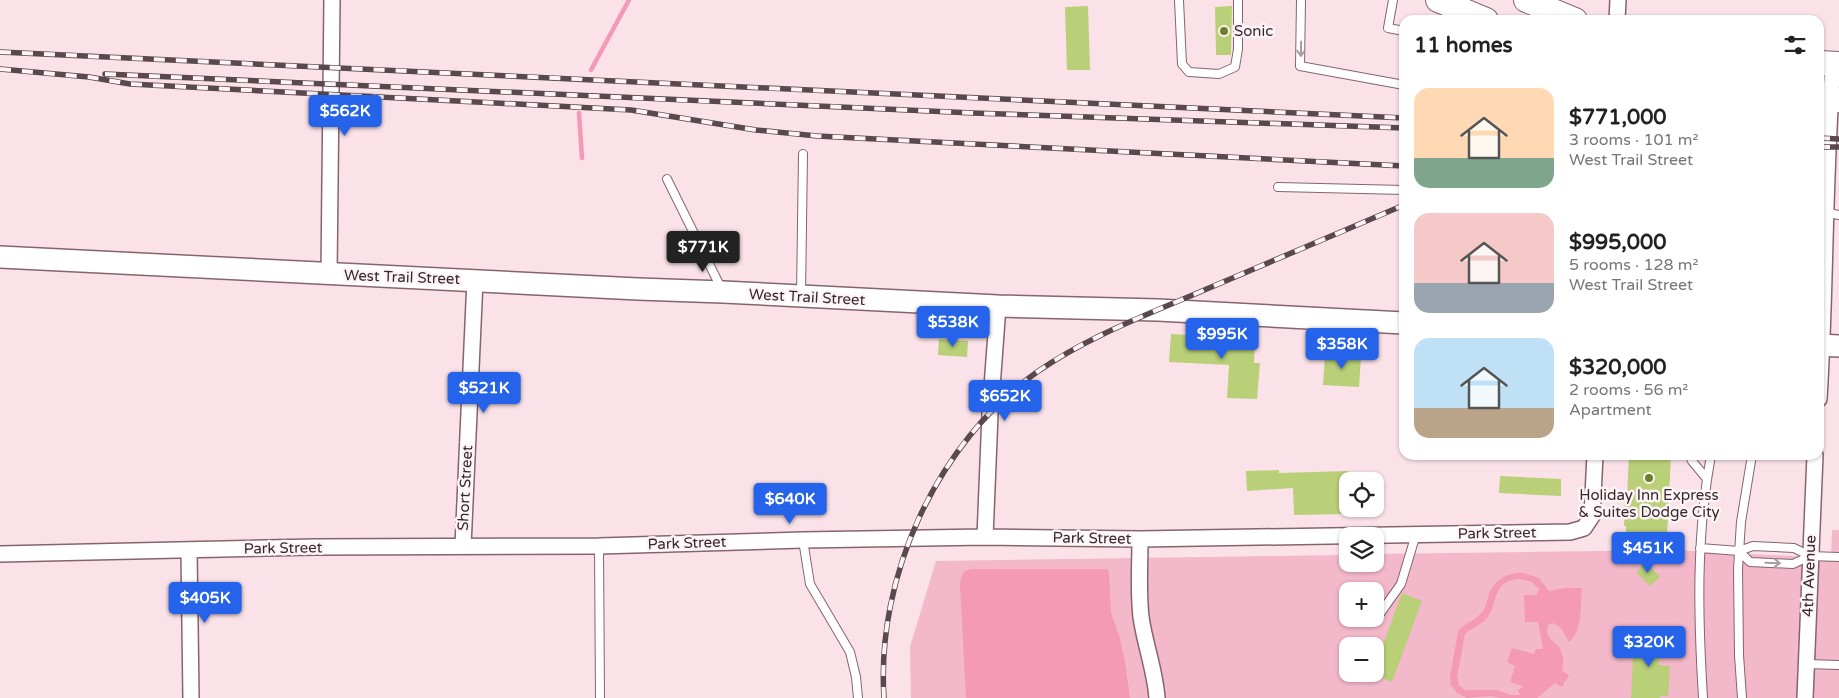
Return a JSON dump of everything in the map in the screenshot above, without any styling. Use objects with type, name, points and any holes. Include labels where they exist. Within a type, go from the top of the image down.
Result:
[{"type":"main road","points":[[1438,0],[1474,15]]},
{"type":"main road","points":[[1526,0],[1563,15]]},
{"type":"main road","name":"West Trail Street","points":[[0,257],[475,280],[638,290],[723,292],[998,306],[1158,310],[1399,323]]},
{"type":"street","points":[[329,274],[332,0]]},
{"type":"street","points":[[1617,15],[1618,0]]},
{"type":"street","points":[[1824,365],[1827,345],[1827,138],[1830,64]]},
{"type":"street","name":"Short Street","points":[[462,546],[475,280]]},
{"type":"street","points":[[985,537],[990,414],[998,306]]},
{"type":"street","name":"Park Street","points":[[0,554],[462,546],[599,546],[985,537],[1140,539],[1570,532],[1584,528],[1592,516],[1595,460]]},
{"type":"street","name":"4th Avenue","points":[[1804,698],[1815,460]]},
{"type":"street","points":[[1140,539],[1139,598],[1141,617],[1145,640],[1153,665],[1157,698]]},
{"type":"street","points":[[189,550],[190,698]]},
{"type":"lane","points":[[1179,0],[1182,64],[1189,72],[1219,74],[1235,67],[1238,49],[1238,0]]},
{"type":"lane","points":[[1301,0],[1300,66],[1399,84]]},
{"type":"lane","points":[[1393,0],[1388,28],[1399,30]]},
{"type":"lane","points":[[800,297],[803,154]]},
{"type":"lane","points":[[667,179],[723,292]]},
{"type":"lane","points":[[1278,187],[1399,190]]},
{"type":"lane","points":[[1692,460],[1707,479]]},
{"type":"lane","points":[[1703,698],[1699,651],[1700,548],[1710,460]]},
{"type":"lane","points":[[1742,698],[1739,655],[1739,551],[1741,522],[1751,460]]},
{"type":"lane","points":[[1384,608],[1401,584],[1416,534]]},
{"type":"lane","points":[[803,540],[810,584],[850,652],[856,677],[858,698]]},
{"type":"lane","points":[[599,546],[600,698]]},
{"type":"lane","points":[[1700,548],[1739,551],[1753,546],[1794,548],[1810,556],[1839,557]]},
{"type":"lane","points":[[1739,551],[1750,562],[1793,564],[1810,556]]},
{"type":"lane","points":[[1806,664],[1839,665]]},
{"type":"shaded area","points":[[1832,530],[1839,530],[1839,698],[911,698],[910,647],[936,561],[1339,555],[1339,572],[1384,572],[1384,554],[1672,550],[1831,558]]},
{"type":"shaded area","points":[[971,569],[1107,569],[1109,571],[1111,613],[1120,638],[1130,698],[966,698],[960,585],[962,574]]},
{"type":"shaded area","points":[[1517,573],[1539,578],[1549,591],[1565,588],[1582,588],[1579,625],[1569,642],[1561,628],[1553,623],[1549,624],[1547,631],[1548,636],[1562,653],[1562,671],[1569,675],[1562,687],[1555,683],[1537,698],[1502,698],[1491,696],[1467,698],[1457,693],[1451,685],[1450,677],[1458,632],[1463,626],[1477,618],[1485,607],[1496,582],[1506,576]],"holes":[[[1519,579],[1532,582],[1539,589],[1537,595],[1524,595],[1525,622],[1538,622],[1543,649],[1536,649],[1534,654],[1512,648],[1507,662],[1515,666],[1510,682],[1523,686],[1518,691],[1521,695],[1511,695],[1497,690],[1465,690],[1459,685],[1457,677],[1465,634],[1487,618],[1497,594],[1504,584]]]},
{"type":"building","points":[[1088,6],[1090,70],[1067,70],[1065,7]]},
{"type":"building","name":"Sonic","points":[[1232,6],[1231,55],[1216,55],[1215,7]]},
{"type":"building","points":[[1171,334],[1255,339],[1254,363],[1260,363],[1257,399],[1227,398],[1229,365],[1169,362]]},
{"type":"building","points":[[939,339],[968,341],[967,357],[938,355]]},
{"type":"building","points":[[1325,354],[1361,356],[1359,387],[1323,385]]},
{"type":"building","name":"Holiday Inn Express & Suites Dodge City","points":[[1629,460],[1671,460],[1667,536],[1626,534],[1626,526],[1624,526],[1625,497],[1627,497]]},
{"type":"building","points":[[1279,470],[1279,473],[1348,471],[1339,472],[1339,514],[1294,515],[1293,488],[1247,491],[1246,471]]},
{"type":"building","points":[[1500,476],[1561,479],[1561,496],[1499,493]]},
{"type":"building","points":[[1646,562],[1660,577],[1650,586],[1636,572]]},
{"type":"building","points":[[1402,593],[1422,601],[1392,682],[1384,679],[1384,642]]},
{"type":"building","points":[[1641,632],[1660,633],[1659,665],[1670,666],[1668,696],[1660,696],[1660,698],[1631,698],[1634,634],[1641,634]]},
{"type":"waterway","points":[[591,70],[629,0]]},
{"type":"waterway","points":[[579,113],[582,158]]},
{"type":"railway","points":[[0,52],[1399,118]]},
{"type":"railway","points":[[0,69],[89,77],[130,84],[631,110],[756,130],[817,136],[1399,166]]},
{"type":"railway","points":[[105,74],[973,113],[1399,128]]},
{"type":"railway","points":[[1824,138],[1839,139]]},
{"type":"railway","points":[[1824,147],[1839,147]]},
{"type":"railway","points":[[884,698],[884,652],[890,606],[903,560],[920,516],[943,474],[970,436],[1001,401],[1037,372],[1094,338],[1399,207]]},
{"type":"place","name":"Sonic","points":[[1224,31]]},
{"type":"place","name":"Holiday Inn Express & Suites Dodge City","points":[[1649,478]]}]
